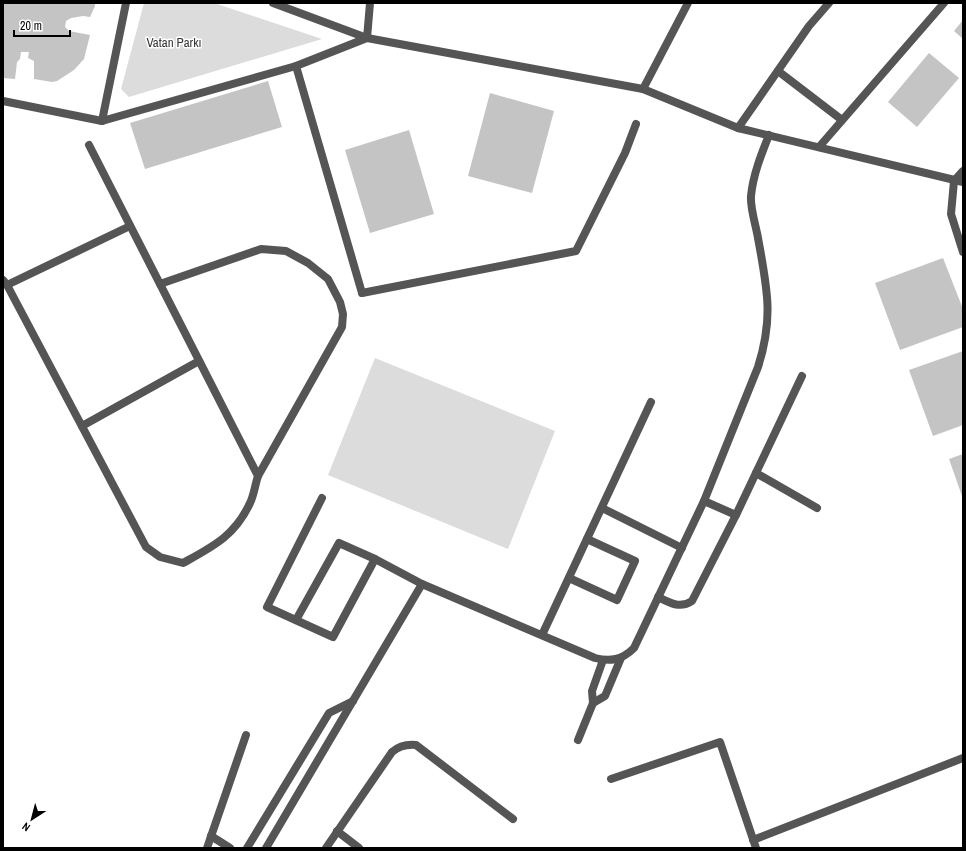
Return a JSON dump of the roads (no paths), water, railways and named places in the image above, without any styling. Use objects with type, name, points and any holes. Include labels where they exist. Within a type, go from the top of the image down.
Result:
[{"type":"street","points":[[102,121],[126,3]]},
{"type":"street","points":[[273,3],[367,38],[643,89],[738,128],[963,182]]},
{"type":"street","points":[[367,38],[370,3]]},
{"type":"street","points":[[643,89],[688,3]]},
{"type":"street","points":[[738,128],[809,26],[829,3]]},
{"type":"street","points":[[819,147],[944,3]]},
{"type":"street","points":[[3,101],[102,121],[296,66],[367,38]]},
{"type":"street","points":[[296,66],[362,293],[576,251],[625,153],[636,124]]},
{"type":"street","points":[[778,71],[842,120]]},
{"type":"street","points":[[594,703],[605,696],[622,658],[634,648],[704,501],[764,349],[767,331],[767,287],[750,198],[754,175],[769,135]]},
{"type":"street","points":[[88,145],[258,476]]},
{"type":"street","points":[[963,171],[954,181],[950,214],[963,252]]},
{"type":"street","points":[[130,226],[5,283],[146,547],[160,556],[183,564],[214,546],[233,531],[250,503],[258,476],[342,327],[343,314],[340,302],[328,279],[308,263],[286,251],[261,249],[160,284]]},
{"type":"street","points":[[82,426],[199,361]]},
{"type":"street","points":[[658,597],[675,605],[681,606],[692,601],[736,515],[802,376]]},
{"type":"street","points":[[542,635],[651,402]]},
{"type":"street","points":[[756,473],[817,508]]},
{"type":"street","points":[[322,498],[267,607],[333,637],[375,559]]},
{"type":"street","points":[[704,501],[736,515]]},
{"type":"street","points":[[602,508],[682,548]]},
{"type":"street","points":[[569,578],[617,600],[635,561],[587,539]]},
{"type":"street","points":[[296,620],[339,542],[422,584],[542,635],[604,660],[622,658]]},
{"type":"street","points":[[266,848],[422,584]]},
{"type":"street","points":[[578,740],[594,703],[592,691],[604,660]]},
{"type":"street","points":[[247,848],[328,713],[354,701]]},
{"type":"street","points":[[207,848],[246,735]]},
{"type":"street","points":[[611,779],[720,742],[754,844],[963,758]]},
{"type":"street","points":[[326,848],[392,752],[397,748],[409,744],[416,745],[513,819]]},
{"type":"street","points":[[337,831],[358,848]]},
{"type":"street","points":[[211,836],[230,848]]},
{"type":"park label","name":"Vatan Parkı","points":[[174,42]]}]
